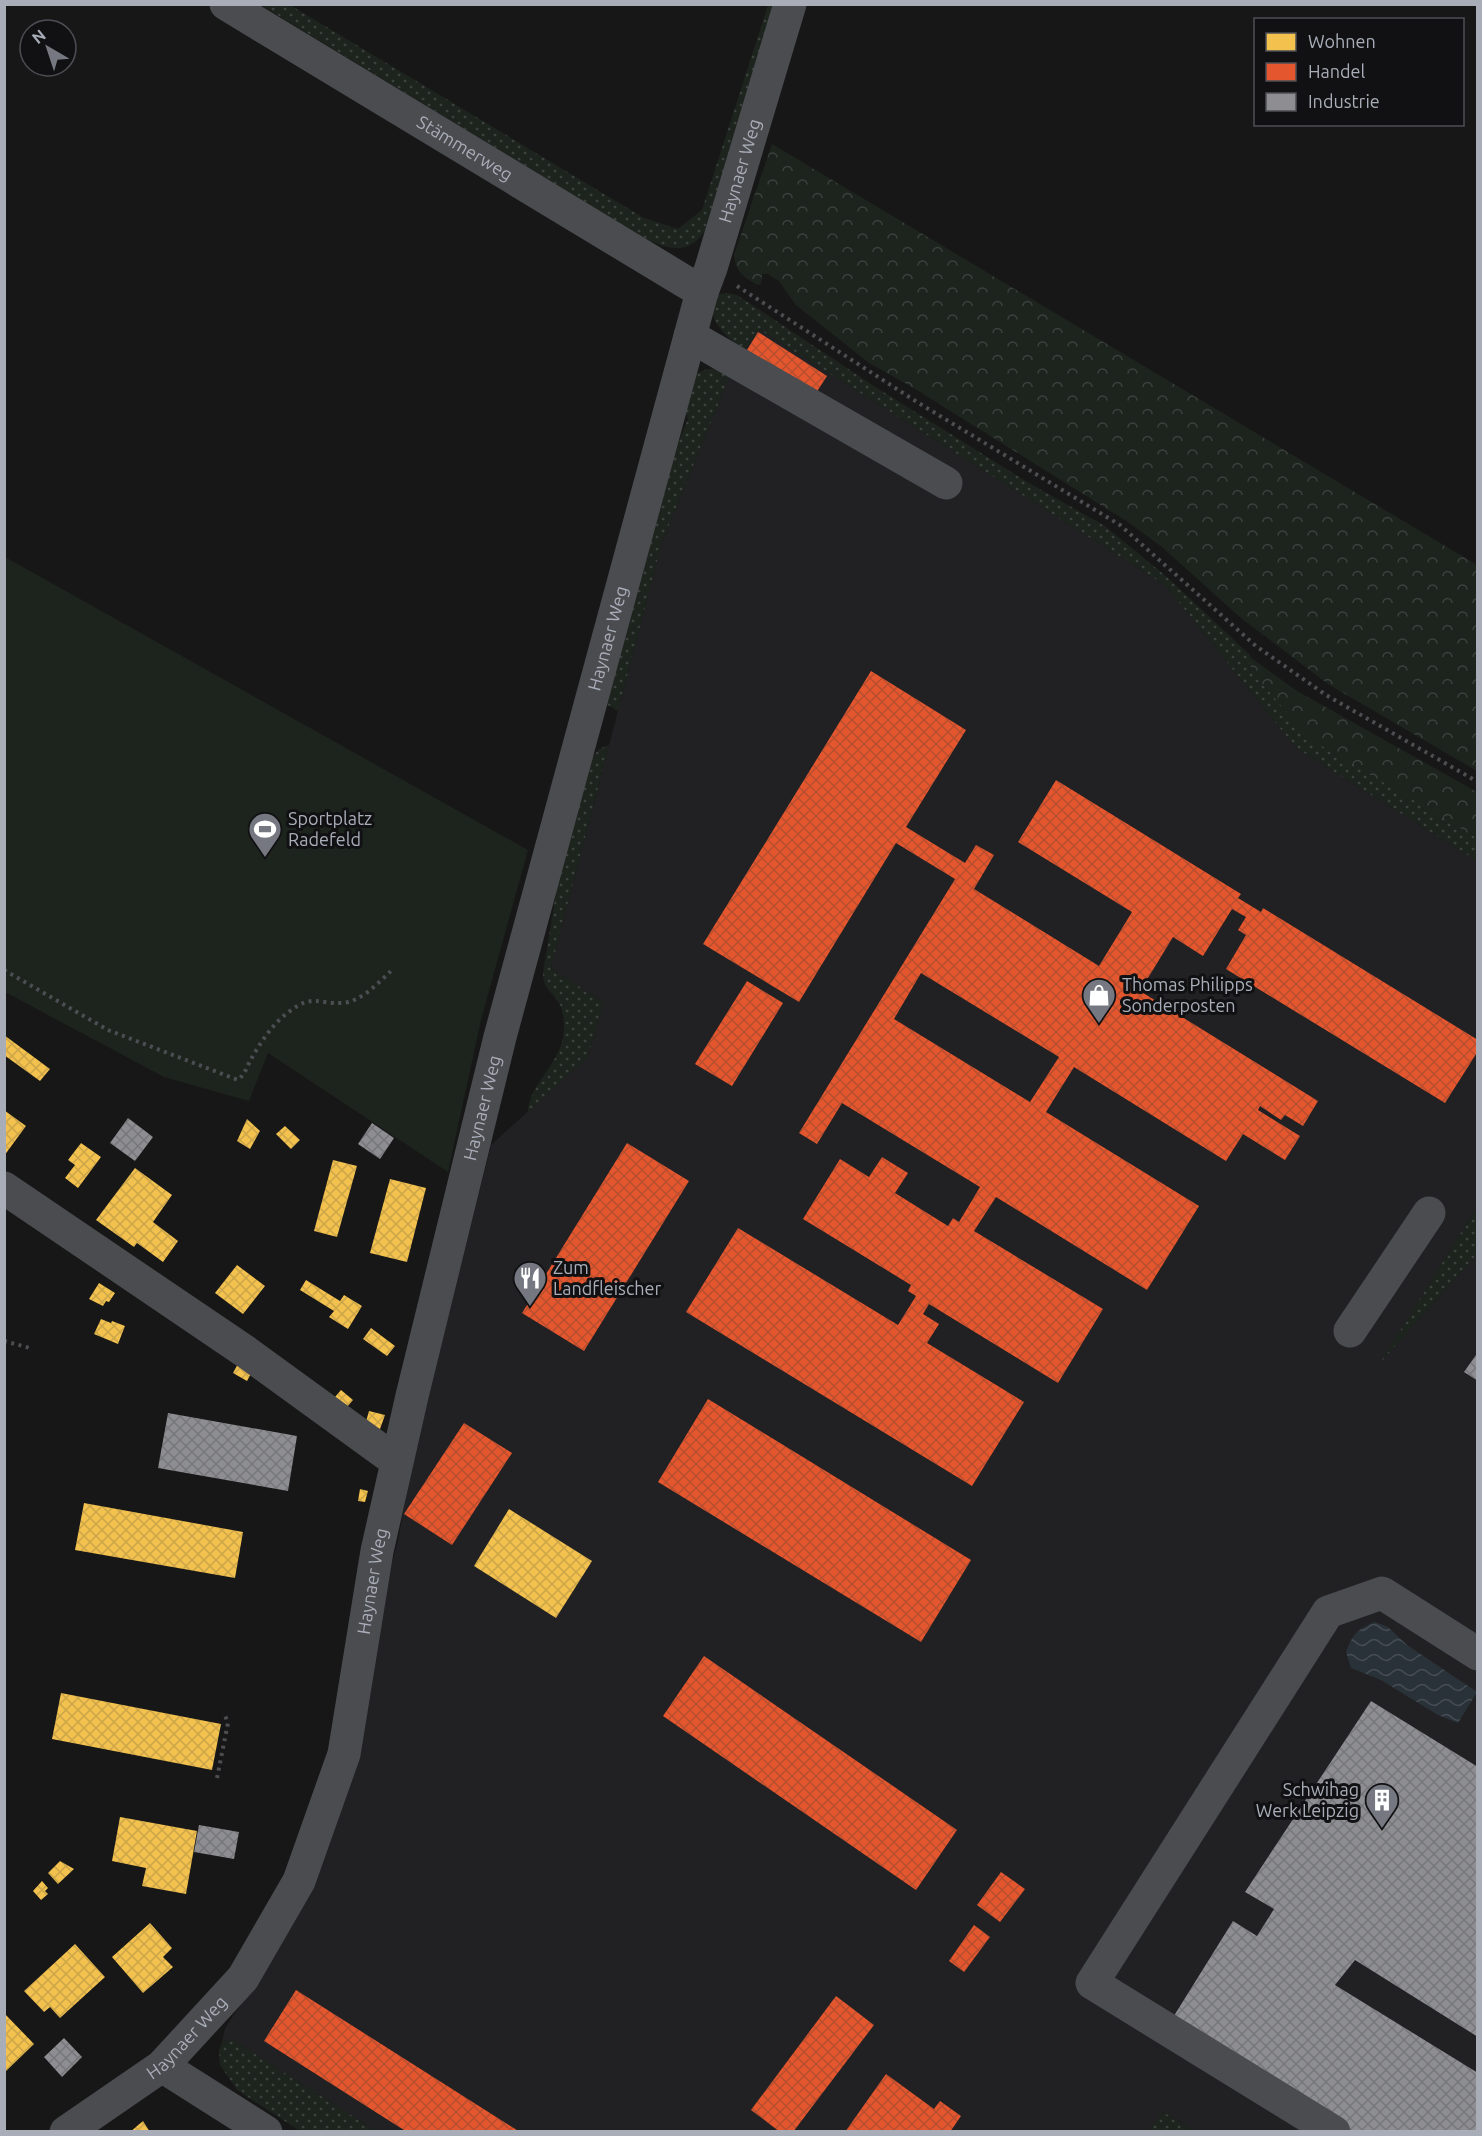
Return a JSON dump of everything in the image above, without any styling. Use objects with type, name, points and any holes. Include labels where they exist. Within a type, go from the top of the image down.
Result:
[{"type":"street","name":"Stämmerweg","points":[[226,4],[706,280]]},
{"type":"street","name":"Haynaer Weg","points":[[66,2132],[162,2066],[243,1978],[298,1881],[344,1754],[377,1551],[396,1461],[500,1037],[690,336],[790,4]]},
{"type":"street","points":[[690,336],[946,483]]},
{"type":"street","points":[[4,1188],[246,1353],[396,1461]]},
{"type":"street","points":[[1350,1331],[1429,1213]]},
{"type":"street","points":[[1334,2132],[1092,1983],[1328,1612],[1382,1593],[1478,1654]]},
{"type":"street","points":[[162,2066],[266,2132]]},
{"type":"path","points":[[706,280],[917,402],[1120,525],[1256,646],[1326,695],[1478,782]]},
{"type":"path","points":[[4,970],[108,1030],[238,1080],[244,1075],[277,1022],[290,1011],[305,1002],[325,1000],[343,1003],[359,997],[391,970]]},
{"type":"path","points":[[4,1341],[30,1348]]},
{"type":"path","points":[[217,1778],[228,1723],[224,1713]]},
{"type":"shaded area","points":[[759,329],[1165,585],[1296,748],[1477,861],[1477,1207],[1383,1359],[1477,1254],[1477,2131],[1195,2131],[1163,2112],[1148,2132],[376,2131],[233,2040],[222,2042],[225,2028],[281,1945],[398,1541],[415,1448],[491,1145],[587,1058],[604,1003],[551,968],[662,542],[731,373]]},
{"type":"green space","points":[[261,5],[290,5],[644,218],[678,229],[702,210],[768,5],[774,5],[707,228],[694,243],[678,248],[644,238]]},
{"type":"green space","points":[[772,144],[1477,565],[1477,771],[1328,684],[1241,618],[1162,547],[1128,522],[912,387],[869,363],[796,305],[779,281],[768,274],[762,274],[761,284],[758,285],[745,277],[738,270],[734,255]]},
{"type":"green space","points":[[719,294],[737,295],[877,388],[1029,483],[1105,526],[1168,578],[1250,655],[1251,671],[1414,799],[1477,838],[1477,861],[1296,748],[1165,585],[759,329],[745,351],[724,333],[713,315],[713,306]]},
{"type":"green space","points":[[716,368],[731,373],[662,542],[618,711],[606,704],[671,460],[688,419],[684,407],[694,375]]},
{"type":"green space","name":"Sportplatz Radefeld","points":[[5,557],[528,850],[481,1020],[448,1172],[268,1053],[249,1101],[164,1077],[5,992]]},
{"type":"green space","points":[[1250,657],[1297,691],[1477,792],[1477,838],[1310,739],[1251,671]]},
{"type":"green space","points":[[609,745],[551,968],[604,1003],[587,1058],[528,1112],[533,1093],[556,1057],[564,1033],[561,1008],[543,979],[557,887],[591,759],[599,749]]},
{"type":"green space","points":[[1477,1207],[1477,1254],[1380,1363]]},
{"type":"green space","points":[[233,2040],[376,2131],[300,2131],[237,2090],[220,2065],[219,2051],[222,2042]]},
{"type":"green space","points":[[1163,2112],[1195,2131],[1148,2131]]},
{"type":"water","points":[[1375,1622],[1388,1627],[1407,1645],[1477,1692],[1458,1723],[1438,1715],[1381,1680],[1351,1668],[1346,1652],[1351,1641],[1356,1633]]},
{"type":"building: Wohnen","points":[[4,1035],[50,1069],[40,1081],[4,1055]]},
{"type":"building: Wohnen","points":[[4,1110],[26,1126],[4,1156]]},
{"type":"building: Wohnen","points":[[247,1119],[260,1131],[250,1149],[237,1141]]},
{"type":"building: Wohnen","points":[[285,1126],[300,1140],[291,1149],[276,1134]]},
{"type":"building: Wohnen","points":[[81,1143],[101,1157],[78,1188],[65,1178],[75,1165],[68,1160]]},
{"type":"building: Wohnen","points":[[333,1160],[357,1166],[337,1237],[314,1231]]},
{"type":"building: Wohnen","points":[[135,1168],[172,1195],[153,1222],[178,1241],[163,1262],[137,1243],[134,1247],[96,1220]]},
{"type":"building: Wohnen","points":[[390,1179],[426,1188],[407,1262],[370,1253]]},
{"type":"building: Wohnen","points":[[237,1265],[265,1286],[243,1314],[215,1293]]},
{"type":"building: Wohnen","points":[[306,1280],[340,1301],[344,1295],[362,1306],[348,1329],[329,1317],[334,1311],[300,1290]]},
{"type":"building: Wohnen","points":[[99,1283],[115,1293],[103,1306],[89,1299]]},
{"type":"building: Wohnen","points":[[101,1319],[125,1326],[118,1344],[94,1334]]},
{"type":"building: Wohnen","points":[[371,1328],[395,1346],[387,1356],[363,1339]]},
{"type":"building: Wohnen","points":[[239,1362],[253,1370],[247,1381],[233,1373]]},
{"type":"building: Wohnen","points":[[341,1390],[353,1400],[347,1407],[335,1397]]},
{"type":"building: Wohnen","points":[[369,1411],[385,1415],[380,1429],[365,1425]]},
{"type":"building: Wohnen","points":[[360,1489],[368,1491],[365,1502],[358,1501]]},
{"type":"building: Wohnen","points":[[84,1503],[243,1532],[235,1578],[75,1550]]},
{"type":"building: Wohnen","points":[[509,1509],[592,1561],[556,1618],[474,1566]]},
{"type":"building: Wohnen","points":[[61,1693],[221,1724],[212,1770],[52,1739]]},
{"type":"building: Wohnen","points":[[120,1817],[197,1831],[186,1894],[142,1886],[146,1868],[112,1861]]},
{"type":"building: Wohnen","points":[[60,1861],[74,1869],[58,1884],[48,1873]]},
{"type":"building: Wohnen","points":[[42,1881],[48,1888],[45,1891],[48,1894],[41,1900],[33,1891]]},
{"type":"building: Wohnen","points":[[150,1923],[172,1948],[163,1957],[173,1967],[143,1993],[112,1957]]},
{"type":"building: Wohnen","points":[[75,1944],[105,1977],[60,2018],[50,2007],[44,2012],[24,1991]]},
{"type":"building: Wohnen","points":[[4,2013],[34,2044],[4,2073]]},
{"type":"building: Wohnen","points":[[143,2121],[150,2132],[130,2132]]},
{"type":"building: Handel","points":[[758,332],[827,376],[816,393],[747,350]]},
{"type":"building: Handel","points":[[871,671],[966,730],[906,827],[965,863],[976,845],[994,855],[974,889],[1099,966],[1132,912],[1018,842],[1056,780],[1241,894],[1238,898],[1261,912],[1263,908],[1478,1040],[1478,1051],[1445,1103],[1226,969],[1246,935],[1238,930],[1246,917],[1232,909],[1203,956],[1173,937],[1140,991],[1318,1101],[1303,1126],[1285,1115],[1281,1120],[1260,1106],[1258,1110],[1300,1136],[1285,1160],[1243,1134],[1226,1161],[1074,1067],[1046,1112],[1199,1206],[1147,1290],[996,1197],[974,1231],[1103,1309],[1058,1383],[929,1304],[923,1314],[939,1324],[927,1343],[1024,1402],[972,1486],[686,1312],[738,1228],[898,1325],[916,1296],[908,1291],[911,1285],[803,1219],[840,1159],[869,1177],[882,1157],[908,1173],[895,1193],[948,1226],[953,1218],[959,1222],[980,1187],[842,1103],[817,1144],[799,1133],[955,879],[896,843],[799,1002],[703,944]],"holes":[[[921,973],[1059,1057],[1030,1102],[894,1019]]]},
{"type":"building: Handel","points":[[747,981],[783,1003],[732,1086],[695,1064]]},
{"type":"building: Handel","points":[[627,1143],[689,1181],[584,1351],[522,1313]]},
{"type":"building: Handel","points":[[708,1399],[971,1560],[921,1642],[658,1482]]},
{"type":"building: Handel","points":[[464,1423],[512,1453],[452,1545],[404,1514]]},
{"type":"building: Handel","points":[[704,1656],[957,1830],[916,1890],[663,1716]]},
{"type":"building: Handel","points":[[1001,1872],[1025,1889],[1000,1922],[977,1905]]},
{"type":"building: Handel","points":[[974,1925],[990,1937],[964,1972],[949,1961]]},
{"type":"building: Handel","points":[[296,1990],[520,2132],[407,2132],[264,2041]]},
{"type":"building: Handel","points":[[836,1996],[874,2025],[793,2132],[780,2132],[751,2110]]},
{"type":"building: Handel","points":[[886,2074],[934,2109],[940,2101],[961,2116],[950,2132],[845,2132]]},
{"type":"building: Industrie","points":[[128,1118],[153,1137],[135,1161],[110,1143]]},
{"type":"building: Industrie","points":[[372,1123],[394,1138],[380,1159],[358,1144]]},
{"type":"building: Industrie","points":[[1478,1352],[1478,1381],[1464,1372]]},
{"type":"building: Industrie","points":[[168,1413],[297,1436],[288,1491],[158,1468]]},
{"type":"building: Industrie","points":[[1371,1701],[1478,1767],[1478,2037],[1355,1960],[1335,1985],[1478,2073],[1478,2132],[1352,2132],[1172,2019],[1233,1921],[1257,1936],[1274,1909],[1245,1892]]},
{"type":"building: Industrie","points":[[199,1825],[239,1832],[234,1859],[194,1852]]},
{"type":"building: Industrie","points":[[64,2038],[82,2057],[62,2077],[44,2057]]},
{"type":"place","name":"Sportplatz Radefeld","points":[[265,858]]},
{"type":"place","name":"Thomas Philipps Sonderposten","points":[[1099,1024]]},
{"type":"place","name":"Zum Landfleischer","points":[[530,1307]]},
{"type":"place","name":"Schwihag Werk Leipzig","points":[[1382,1829]]}]
